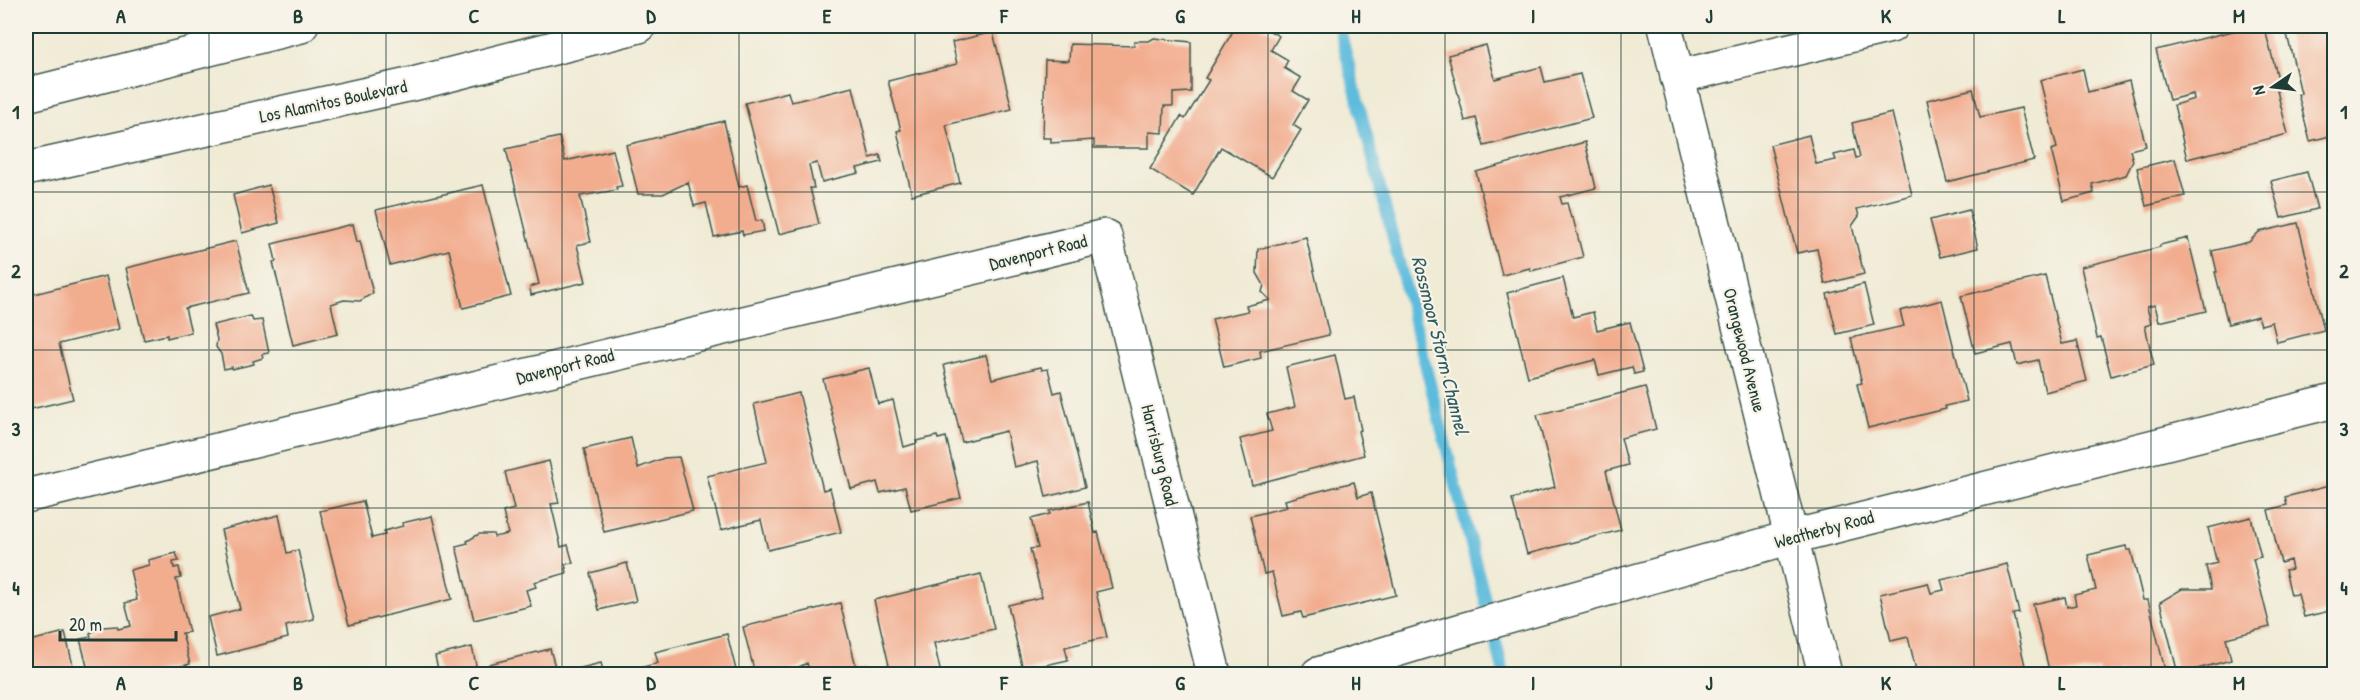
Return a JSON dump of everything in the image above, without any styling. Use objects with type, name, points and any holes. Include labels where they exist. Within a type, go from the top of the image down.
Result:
[{"type":"street","points":[[26,95],[302,26]]},
{"type":"street","name":"Los Alamitos Boulevard","points":[[26,169],[417,83],[639,26]]},
{"type":"street","name":"Orangewood Avenue","points":[[1665,26],[1825,675]]},
{"type":"street","points":[[1677,77],[1891,26]]},
{"type":"street","name":"Davenport Road","points":[[26,496],[1106,236]]},
{"type":"street","name":"Harrisburg Road","points":[[1106,236],[1214,675]]},
{"type":"street","name":"Weatherby Road","points":[[1318,675],[1462,630],[1792,537],[2334,401]]},
{"type":"building","points":[[1236,26],[1261,26],[1279,36],[1271,50],[1288,60],[1284,68],[1301,78],[1293,91],[1308,100],[1293,125],[1301,130],[1272,177],[1221,147],[1193,195],[1150,169],[1181,116],[1185,119],[1209,80],[1205,78]]},
{"type":"building","points":[[1441,26],[1463,26],[1442,31]]},
{"type":"building","points":[[2253,26],[2264,26],[2280,86],[2276,87],[2288,134],[2187,159],[2174,105],[2194,99],[2193,94],[2169,100],[2156,50]]},
{"type":"building","points":[[2285,26],[2334,26],[2334,135],[2310,141]]},
{"type":"building","points":[[993,32],[1012,109],[946,125],[960,183],[912,195],[897,131],[901,130],[888,81],[957,64],[952,42]]},
{"type":"building","points":[[1154,38],[1191,42],[1191,92],[1173,93],[1173,106],[1164,106],[1163,133],[1149,132],[1149,148],[1094,148],[1094,140],[1051,143],[1051,138],[1043,138],[1045,60],[1069,61],[1070,44],[1134,46],[1134,41],[1149,41]]},
{"type":"building","points":[[1486,45],[1495,79],[1541,67],[1545,82],[1580,74],[1592,118],[1484,146],[1476,118],[1465,121],[1448,55]]},
{"type":"building","points":[[2083,69],[2088,92],[2129,81],[2146,146],[2130,150],[2133,161],[2126,175],[2092,184],[2094,193],[2064,201],[2051,150],[2057,148],[2040,80]]},
{"type":"building","points":[[853,87],[870,158],[880,155],[882,162],[857,168],[859,173],[822,182],[817,163],[809,165],[814,188],[810,188],[819,224],[779,234],[745,103],[788,92],[791,102]]},
{"type":"building","points":[[1973,89],[1980,117],[2021,108],[2034,160],[1947,182],[1927,100]]},
{"type":"building","points":[[1892,113],[1912,195],[1857,209],[1859,216],[1852,226],[1864,274],[1825,284],[1817,249],[1797,253],[1770,145],[1809,135],[1816,164],[1836,160],[1834,155],[1854,150],[1856,158],[1860,157],[1852,123]]},
{"type":"building","points":[[724,121],[739,187],[747,185],[756,221],[762,220],[764,231],[743,235],[742,231],[714,237],[706,203],[694,206],[688,182],[663,194],[638,194],[626,145]]},
{"type":"building","points":[[559,137],[565,161],[613,150],[622,186],[616,187],[617,190],[580,196],[591,242],[577,245],[586,282],[531,295],[530,287],[539,284],[506,149]]},
{"type":"building","points":[[1585,142],[1596,188],[1560,197],[1562,204],[1567,203],[1571,218],[1573,218],[1583,257],[1531,271],[1530,268],[1502,275],[1476,172]]},
{"type":"building","points":[[2175,159],[2185,196],[2146,206],[2137,168]]},
{"type":"building","points":[[2307,172],[2317,209],[2281,218],[2271,181]]},
{"type":"building","points":[[269,185],[279,223],[242,233],[233,195]]},
{"type":"building","points":[[483,185],[511,296],[463,308],[449,250],[390,265],[376,210]]},
{"type":"building","points":[[2334,205],[2334,242],[2325,207]]},
{"type":"building","points":[[1969,210],[1978,248],[1940,257],[1930,220]]},
{"type":"building","points":[[2298,223],[2324,330],[2277,342],[2272,322],[2261,325],[2258,316],[2228,324],[2212,251],[2249,242],[2259,232]]},
{"type":"building","points":[[353,224],[357,242],[360,241],[373,293],[360,301],[344,300],[331,304],[338,334],[293,345],[273,262],[276,261],[272,244]]},
{"type":"building","points":[[1306,237],[1329,335],[1260,351],[1261,358],[1224,367],[1212,319],[1248,311],[1246,306],[1270,300],[1262,292],[1264,285],[1257,273],[1258,249]]},
{"type":"building","points":[[2188,238],[2206,311],[2159,322],[2155,305],[2147,307],[2151,324],[2145,326],[2154,365],[2111,376],[2101,337],[2097,338],[2081,267]]},
{"type":"building","points":[[236,241],[249,293],[185,308],[191,332],[167,338],[167,335],[144,340],[126,268]]},
{"type":"building","points":[[106,276],[119,329],[59,344],[73,399],[27,410],[26,296]]},
{"type":"building","points":[[2045,276],[2062,344],[2077,341],[2087,381],[2045,392],[2038,360],[2017,365],[2012,344],[1975,353],[1961,296]]},
{"type":"building","points":[[1563,278],[1573,317],[1593,312],[1597,330],[1630,322],[1643,372],[1634,374],[1632,367],[1599,375],[1595,360],[1528,377],[1507,293]]},
{"type":"building","points":[[1864,284],[1874,325],[1837,334],[1827,294]]},
{"type":"building","points":[[1942,300],[1967,401],[1945,406],[1946,409],[1868,428],[1857,384],[1862,383],[1851,338],[1904,326],[1900,311]]},
{"type":"building","points":[[251,316],[253,321],[262,320],[269,353],[262,354],[263,358],[253,361],[254,364],[224,369],[221,354],[216,347],[217,339],[213,325]]},
{"type":"building","points":[[986,355],[992,379],[1041,367],[1042,370],[1048,369],[1054,393],[1061,391],[1085,487],[1046,497],[1038,461],[1014,467],[1006,431],[962,442],[944,365]]},
{"type":"building","points":[[1335,355],[1345,399],[1354,397],[1361,430],[1358,431],[1364,455],[1252,485],[1240,439],[1272,431],[1267,414],[1295,407],[1286,367]]},
{"type":"building","points":[[869,368],[878,404],[893,400],[904,447],[917,443],[916,441],[937,436],[938,439],[946,437],[961,498],[911,510],[905,487],[880,493],[877,482],[851,489],[823,379]]},
{"type":"building","points":[[1645,387],[1656,429],[1621,438],[1628,465],[1606,471],[1621,530],[1527,554],[1512,499],[1555,487],[1537,415]]},
{"type":"building","points":[[799,393],[823,490],[830,488],[841,532],[768,550],[761,520],[721,530],[707,476],[767,462],[754,404]]},
{"type":"building","points":[[631,438],[638,468],[664,458],[679,457],[693,511],[604,532],[584,449]]},
{"type":"building","points":[[549,461],[559,503],[551,504],[561,547],[568,545],[573,563],[565,564],[567,573],[534,582],[536,587],[526,590],[531,606],[474,620],[456,546],[468,543],[467,541],[479,534],[493,534],[494,537],[508,534],[503,512],[514,509],[505,472]]},
{"type":"building","points":[[1354,482],[1358,497],[1371,493],[1396,595],[1303,618],[1301,612],[1283,616],[1272,572],[1264,574],[1250,516],[1287,507],[1285,500]]},
{"type":"building","points":[[2329,486],[2334,509],[2334,610],[2304,617],[2298,594],[2291,595],[2285,570],[2292,569],[2290,560],[2281,563],[2268,510],[2287,505],[2285,497]]},
{"type":"building","points":[[363,501],[372,538],[385,535],[384,531],[403,526],[402,523],[432,516],[452,599],[349,625],[320,511]]},
{"type":"building","points":[[1088,502],[1112,588],[1096,592],[1107,637],[1065,647],[1068,660],[1023,670],[1008,605],[1042,597],[1030,549],[1038,548],[1031,519],[1050,514],[1049,511]]},
{"type":"building","points":[[279,515],[287,553],[298,550],[314,619],[286,626],[288,638],[217,656],[208,617],[240,609],[221,530]]},
{"type":"building","points":[[2251,517],[2261,557],[2253,559],[2270,627],[2226,638],[2231,660],[2178,674],[2160,602],[2182,589],[2211,589],[2206,566],[2217,563],[2208,528]]},
{"type":"building","points":[[2126,546],[2127,550],[2131,550],[2143,600],[2148,600],[2166,674],[2099,674],[2098,669],[2073,674],[2050,674],[2033,604],[2065,597],[2067,607],[2076,605],[2074,595],[2096,590],[2088,555]]},
{"type":"building","points":[[176,553],[179,561],[173,562],[174,568],[179,567],[181,578],[176,579],[189,632],[182,633],[190,664],[148,674],[89,674],[80,639],[91,637],[90,633],[103,627],[117,626],[118,629],[131,626],[125,603],[137,600],[130,570],[149,565],[148,560]]},
{"type":"building","points":[[627,563],[636,601],[599,610],[590,573]]},
{"type":"building","points":[[2007,564],[2019,613],[2013,614],[2027,674],[1917,674],[1908,637],[1891,641],[1880,594],[1928,583],[1931,593],[1944,590],[1941,580]]},
{"type":"building","points":[[981,574],[994,629],[934,643],[941,674],[891,674],[874,600]]},
{"type":"building","points":[[840,603],[857,670],[865,668],[867,674],[810,674],[807,663],[784,674],[755,674],[743,627]]},
{"type":"building","points":[[65,632],[75,674],[26,674],[26,642]]},
{"type":"building","points":[[727,634],[737,674],[630,674],[629,671],[658,663],[655,652]]},
{"type":"building","points":[[472,647],[478,674],[439,674],[435,656]]},
{"type":"building","points":[[550,649],[557,674],[492,674],[489,664]]},
{"type":"building","points":[[601,663],[604,674],[557,674]]},
{"type":"building","points":[[2299,670],[2301,674],[2284,674]]},
{"type":"waterway","name":"Rossmoor Storm Channel","points":[[1339,26],[1504,674]]}]
